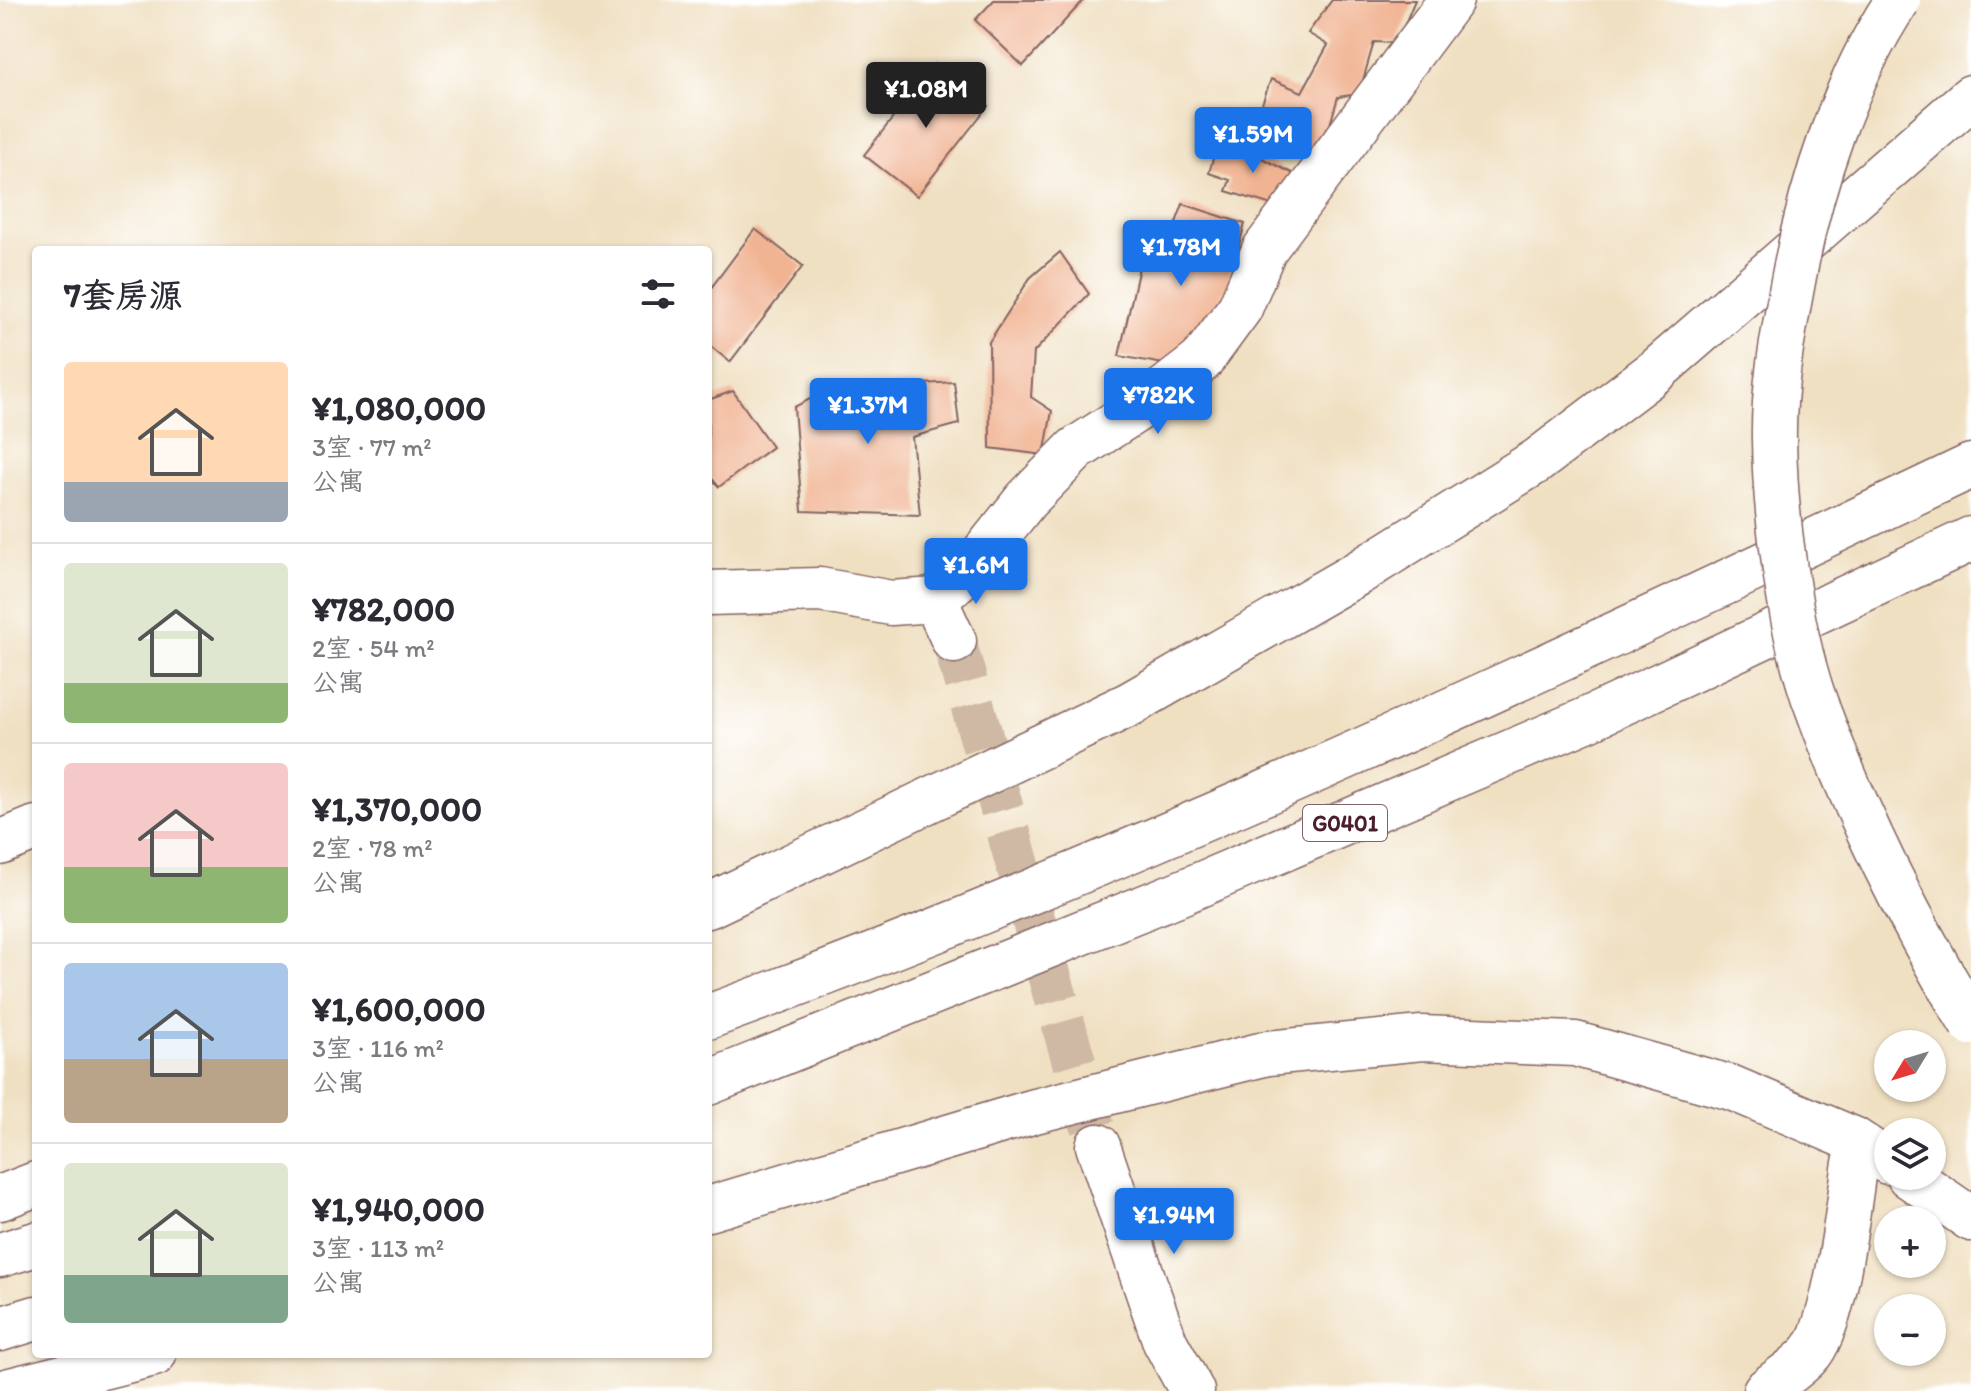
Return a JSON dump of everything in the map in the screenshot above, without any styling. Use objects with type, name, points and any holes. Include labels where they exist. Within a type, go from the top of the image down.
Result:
[{"type":"main road","points":[[712,593],[820,590],[891,603],[935,600],[975,564],[1026,500],[1076,449],[1144,405],[1201,361],[1240,308],[1264,250],[1451,0]]},
{"type":"main road","points":[[1898,0],[1885,20],[1833,133],[1806,211],[1778,363],[1774,439],[1788,588],[1813,694],[1867,826],[1971,1023]]},
{"type":"main road","points":[[712,904],[1130,704],[1358,573],[1537,461],[1657,370],[1971,97]]},
{"type":"main road","name":"G0401","points":[[712,1016],[809,980],[1228,810],[1578,654],[1958,472]]},
{"type":"main road","name":"G0401","points":[[712,1081],[1185,891],[1586,720],[1971,539]]},
{"type":"main road","points":[[935,600],[954,641]]},
{"type":"main road","points":[[0,843],[32,830]]},
{"type":"main road","points":[[712,1208],[1035,1111],[1268,1053],[1422,1038],[1575,1044],[1732,1088],[1853,1139],[1871,1163],[1820,1337],[1810,1355],[1765,1391]]},
{"type":"main road","points":[[1098,1146],[1165,1342],[1192,1391]]},
{"type":"main road","points":[[0,1198],[32,1186]]},
{"type":"main road","points":[[1929,1190],[1971,1219]]},
{"type":"main road","points":[[0,1255],[32,1245]]},
{"type":"main road","points":[[0,1329],[32,1319]]},
{"type":"main road","points":[[6,1391],[138,1358]]},
{"type":"building","points":[[994,0],[1084,0],[1023,66],[975,20]]},
{"type":"building","points":[[1332,0],[1415,0],[1397,43],[1374,42],[1359,94],[1338,97],[1318,166],[1250,137],[1271,79],[1302,92],[1328,45],[1308,33]]},
{"type":"building","points":[[935,64],[988,106],[917,196],[864,155]]},
{"type":"building","points":[[1219,137],[1302,178],[1285,209],[1226,191],[1230,180],[1209,173]]},
{"type":"building","points":[[1183,204],[1245,224],[1228,284],[1180,367],[1119,356],[1140,263],[1161,263]]},
{"type":"building","points":[[755,229],[803,266],[730,362],[712,347],[712,287]]},
{"type":"building","points":[[1060,252],[1089,294],[1034,352],[1031,397],[1052,411],[1044,455],[990,448],[989,342],[1030,278]]},
{"type":"building","points":[[954,382],[959,424],[912,437],[920,515],[802,511],[794,407],[828,390]]},
{"type":"building","points":[[733,391],[772,447],[719,487],[712,479],[712,399]]},
{"type":"tunnel","points":[[954,641],[1098,1146]]}]
